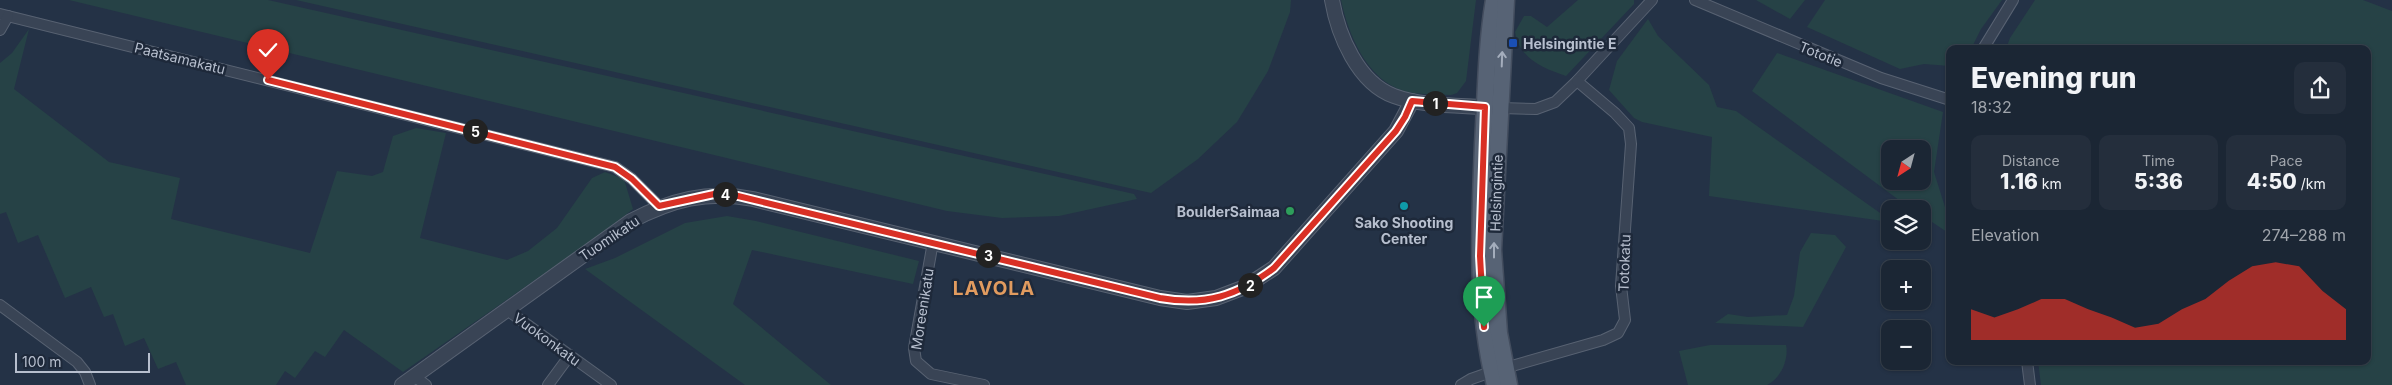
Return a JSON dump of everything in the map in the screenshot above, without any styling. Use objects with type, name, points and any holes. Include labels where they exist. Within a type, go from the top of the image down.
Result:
[{"type":"main road","name":"Helsingintie","points":[[1494,0],[1485,107],[1480,256],[1484,327],[1497,375],[1509,385]]},
{"type":"main road","name":"Helsingintie","points":[[1497,375],[1494,250],[1495,184],[1506,0]]},
{"type":"street","points":[[1332,0],[1343,36],[1366,76],[1392,96],[1412,101],[1536,109],[1555,102],[1652,0]]},
{"type":"street","name":"Tototie","points":[[1695,0],[1881,78],[1946,99]]},
{"type":"street","points":[[1985,45],[2013,0]]},
{"type":"street","name":"Paatsamakatu","points":[[0,30],[4,15],[615,167],[632,179],[659,206]]},
{"type":"street","name":"Totokatu","points":[[1497,375],[1603,340],[1618,333],[1625,320],[1622,286],[1631,144],[1628,128],[1615,113],[1577,81]]},
{"type":"street","name":"Tuomikatu","points":[[402,385],[631,221],[659,206],[714,194],[738,196],[1160,298],[1187,302],[1231,294],[1259,280],[1279,263],[1396,131],[1412,101]]},
{"type":"street","name":"Moreenikatu","points":[[933,242],[914,348],[916,361],[931,374],[984,385]]},
{"type":"street","points":[[0,305],[77,362],[85,372],[90,385]]},
{"type":"street","name":"Vuokonkatu","points":[[507,310],[611,385]]},
{"type":"street","points":[[548,385],[570,355]]},
{"type":"street","points":[[2028,365],[2030,385]]},
{"type":"street","points":[[1461,385],[1471,379],[1497,375]]},
{"type":"street","points":[[414,376],[426,385]]},
{"type":"green space","points":[[69,0],[268,0],[1134,194],[1137,199],[1059,216],[1002,218],[947,211]]},
{"type":"green space","points":[[296,0],[1291,0],[1290,12],[1268,71],[1237,122],[1198,159],[1151,193]]},
{"type":"green space","points":[[1341,0],[1476,0],[1466,81],[1457,93],[1451,95],[1409,92],[1391,85],[1380,77],[1361,54],[1354,41]]},
{"type":"green space","points":[[1578,0],[1634,0],[1634,4],[1566,76],[1541,66],[1527,56],[1515,32],[1524,16],[1531,16],[1547,27]]},
{"type":"green space","points":[[1756,0],[1805,0],[1790,19]]},
{"type":"green space","points":[[1825,0],[2002,0],[1981,29],[1973,45],[1946,45],[1946,66],[1924,64],[1900,69],[1807,27]]},
{"type":"green space","points":[[2035,0],[2363,0],[2392,11],[2392,385],[2041,385],[2038,365],[2371,365],[2371,45],[2007,45]]},
{"type":"green space","points":[[1648,19],[1658,36],[1709,85],[1717,107],[1736,111],[1881,214],[1881,221],[1709,196],[1712,137],[1642,122],[1634,118],[1609,90],[1617,61]]},
{"type":"green space","points":[[29,29],[14,89],[109,162],[180,178],[171,219],[310,253],[337,171],[372,176],[383,172],[393,136],[416,128],[446,133],[420,238],[507,260],[528,251],[557,228],[592,178],[605,172],[624,179],[633,209],[604,232],[403,372],[344,330],[325,357],[315,351],[295,378],[285,371],[276,385],[186,385],[176,362],[158,369],[144,338],[125,346],[113,314],[104,317],[91,287],[65,298],[38,235],[18,243],[6,212],[0,214],[0,63],[12,53]]},
{"type":"green space","points":[[1777,53],[1943,112],[1934,172],[1946,210],[1946,231],[1931,221],[1931,200],[1899,200],[1885,190],[1931,190],[1931,140],[1881,140],[1881,187],[1752,91]]},
{"type":"green space","points":[[727,216],[756,221],[919,261],[913,284],[752,250],[733,304],[831,385],[745,385],[585,269],[615,258],[685,223]]},
{"type":"green space","points":[[1811,233],[1835,235],[1846,247],[1803,327],[1715,323],[1728,314],[1748,317],[1787,315],[1794,296],[1800,252]]},
{"type":"green space","points":[[1710,345],[1786,345],[1787,350],[1783,368],[1776,378],[1767,385],[1688,385],[1679,351]]},
{"type":"place","name":"Helsingintie E","points":[[1513,43]]},
{"type":"place","name":"Sako Shooting Center","points":[[1404,206]]},
{"type":"place","name":"BoulderSaimaa","points":[[1290,211]]},
{"type":"district","name":"LAVOLA","points":[[994,288]]},
{"type":"route","points":[[268,80],[615,167],[632,179],[659,206],[714,194],[738,196],[1160,298],[1187,302],[1231,294],[1259,280],[1274,268],[1289,254],[1401,125],[1412,101],[1485,107],[1480,210],[1480,287],[1484,327]]}]
